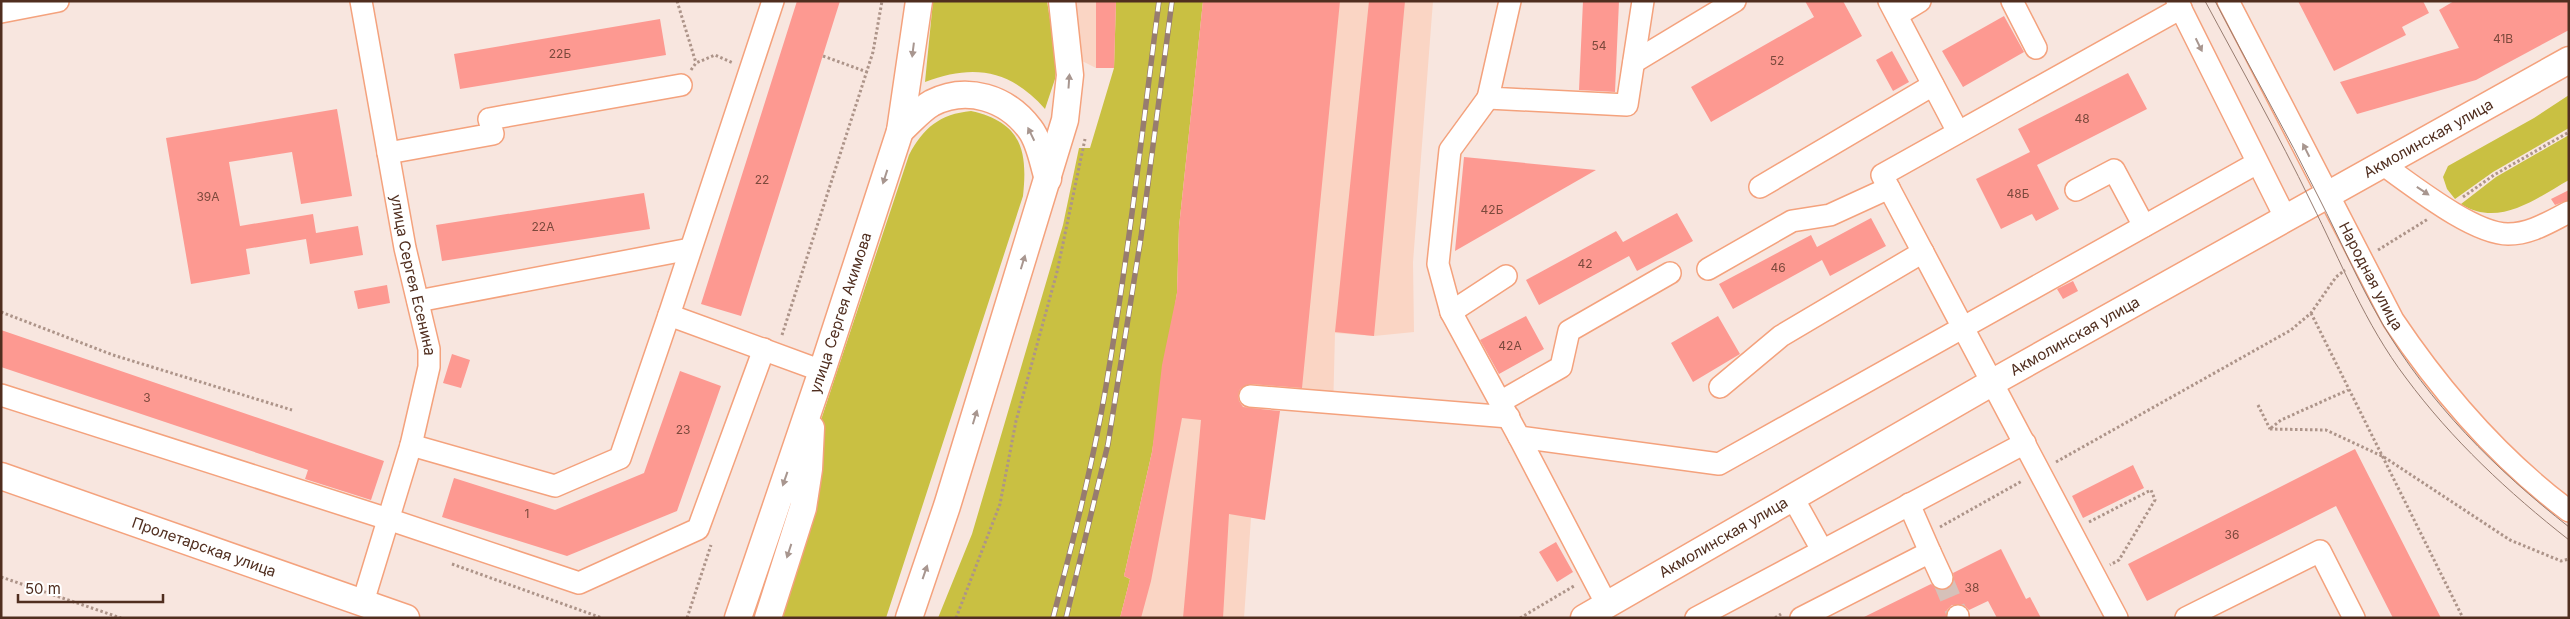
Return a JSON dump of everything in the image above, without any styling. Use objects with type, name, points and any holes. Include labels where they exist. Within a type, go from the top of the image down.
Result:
[{"type":"main road","name":"улица Сергея Акимова","points":[[738,618],[822,371],[900,131],[919,1]]},
{"type":"main road","points":[[909,618],[947,506],[1065,120],[1070,75],[1062,1]]},
{"type":"main road","name":"Акмолинская улица","points":[[1584,618],[1993,382],[2285,217],[2569,60]]},
{"type":"main road","points":[[900,131],[931,104],[956,95],[987,97],[1012,109],[1031,130],[1048,179]]},
{"type":"main road","points":[[768,618],[803,508],[809,469],[811,400]]},
{"type":"main road","name":"Пролетарская улица","points":[[1,476],[383,612]]},
{"type":"street","points":[[1,12],[58,1]]},
{"type":"street","name":"улица Сергея Есенина","points":[[361,1],[405,248],[429,349],[429,367],[411,445],[388,519],[383,612]]},
{"type":"street","points":[[411,445],[555,486],[620,458],[773,1]]},
{"type":"street","points":[[1510,1],[1488,98],[1450,150],[1438,264],[1451,312],[1519,437],[1606,605]]},
{"type":"street","points":[[1488,98],[1628,105],[1642,1]]},
{"type":"street","points":[[1634,62],[1735,1]]},
{"type":"street","points":[[1920,1],[1893,8],[1958,132]]},
{"type":"street","points":[[2012,1],[2036,48]]},
{"type":"street","name":"Народная улица","points":[[2228,1],[2393,320],[2421,362],[2487,440],[2535,486],[2569,511]]},
{"type":"street","points":[[2117,618],[1882,175],[2179,5],[2285,217]]},
{"type":"street","points":[[388,153],[493,134],[489,119],[681,85]]},
{"type":"street","points":[[1760,187],[1933,85]]},
{"type":"street","points":[[1519,437],[1719,464],[2257,162]]},
{"type":"street","points":[[2382,164],[2472,224],[2507,234],[2535,230],[2569,212]]},
{"type":"street","points":[[2076,190],[2114,170],[2144,226]]},
{"type":"street","points":[[1708,269],[1792,221],[1830,215],[1889,188]]},
{"type":"street","points":[[418,302],[690,249]]},
{"type":"street","points":[[1720,387],[1781,336],[1923,252]]},
{"type":"street","points":[[1250,396],[1504,409],[1561,367],[1569,331],[1670,273]]},
{"type":"street","points":[[1451,312],[1506,276]]},
{"type":"street","points":[[669,315],[822,371]]},
{"type":"street","points":[[1,395],[388,519],[579,583],[698,529],[770,352]]},
{"type":"street","points":[[1696,618],[1730,610],[1822,550],[2025,442]]},
{"type":"street","points":[[1794,498],[1822,550]]},
{"type":"street","points":[[1908,504],[1942,578]]},
{"type":"street","points":[[1792,615],[1926,545]]},
{"type":"street","points":[[2186,618],[2320,551],[2354,618]]},
{"type":"path","points":[[677,1],[696,63]]},
{"type":"path","points":[[770,352],[867,72],[873,52],[882,1]]},
{"type":"path","points":[[681,85],[696,63],[715,55],[749,70]]},
{"type":"path","points":[[823,56],[867,72]]},
{"type":"path","points":[[956,618],[1000,504],[1016,421],[1057,272],[1086,131]]},
{"type":"path","points":[[2468,193],[2569,132]]},
{"type":"path","points":[[1926,545],[2040,471],[2291,330],[2311,313],[2336,277],[2447,207]]},
{"type":"path","points":[[1,312],[113,355],[292,410]]},
{"type":"path","points":[[2311,313],[2463,618]]},
{"type":"path","points":[[2270,429],[2281,420],[2348,390]]},
{"type":"path","points":[[2258,405],[2270,429]]},
{"type":"path","points":[[2270,429],[2326,430],[2384,458],[2510,540],[2561,561],[2569,559]]},
{"type":"path","points":[[2082,525],[2151,490],[2156,500],[2119,560],[2094,573]]},
{"type":"path","points":[[687,618],[712,542]]},
{"type":"path","points":[[446,562],[602,618]]},
{"type":"path","points":[[1,577],[121,618]]},
{"type":"path","points":[[1520,618],[1590,577]]},
{"type":"path","points":[[1775,618],[1792,615]]},
{"type":"shaded area","points":[[933,1],[1047,1],[1057,62],[1055,79],[1045,109],[1018,85],[990,74],[975,72],[959,73],[925,82]]},
{"type":"shaded area","points":[[1074,1],[1116,1],[1114,68],[1096,68],[1080,60]]},
{"type":"shaded area","points":[[1116,1],[1203,1],[1179,227],[1177,293],[1152,452],[1124,576],[1130,579],[1120,618],[938,618],[972,534],[1063,225],[1079,148],[1090,148],[1114,68]]},
{"type":"shaded area","points":[[1203,1],[1433,1],[1413,262],[1414,332],[1374,336],[1335,333],[1333,413],[1261,406],[1247,517],[1251,518],[1244,618],[1120,618],[1130,579],[1124,576],[1152,452],[1177,293],[1179,227]]},
{"type":"shaded area","points":[[2569,95],[2569,128],[2493,172],[2455,199],[2447,189],[2443,177],[2448,166],[2534,118]]},
{"type":"shaded area","points":[[971,111],[1001,122],[1018,140],[1024,165],[1023,196],[886,618],[774,618],[820,423],[909,155],[920,137],[941,119],[950,115]]},
{"type":"shaded area","points":[[2569,135],[2569,180],[2530,202],[2503,212],[2475,211],[2461,204],[2496,177]]},
{"type":"building","points":[[797,1],[840,1],[741,316],[701,304]]},
{"type":"building","points":[[1096,1],[1116,1],[1114,68],[1096,68]]},
{"type":"building","points":[[1203,1],[1340,1],[1302,388],[1251,384],[1240,389],[1239,401],[1243,407],[1280,411],[1265,520],[1229,514],[1223,618],[1183,618],[1201,420],[1182,418],[1151,581],[1141,618],[1120,618],[1130,579],[1124,576],[1152,452],[1162,365],[1177,293],[1179,227]]},
{"type":"building","points":[[1369,1],[1405,1],[1374,336],[1335,332]]},
{"type":"building","points":[[1583,1],[1619,1],[1615,92],[1579,90]]},
{"type":"building","points":[[1805,1],[1843,1],[1862,36],[1711,122],[1691,87],[1814,17]]},
{"type":"building","points":[[2298,1],[2423,1],[2429,13],[2402,27],[2406,35],[2334,71]]},
{"type":"building","points":[[2454,1],[2569,1],[2569,30],[2476,80],[2357,114],[2340,82],[2459,48],[2439,10]]},
{"type":"building","points":[[2004,16],[2024,52],[1963,87],[1942,51]]},
{"type":"building","points":[[660,19],[666,55],[460,89],[454,54]]},
{"type":"building","points":[[1892,51],[1909,82],[1893,91],[1876,60]]},
{"type":"building","points":[[2128,73],[2147,109],[2037,165],[2059,209],[2036,221],[2032,214],[2001,229],[1976,179],[2030,152],[2018,129]]},
{"type":"building","points":[[337,109],[352,196],[301,204],[292,152],[229,162],[240,226],[313,214],[316,233],[358,226],[363,255],[310,264],[306,239],[246,249],[250,274],[191,284],[166,138]]},
{"type":"building","points":[[1464,157],[1596,170],[1455,251]]},
{"type":"building","points":[[2569,190],[2569,200],[2555,205],[2551,199]]},
{"type":"building","points":[[644,193],[650,229],[442,261],[436,225]]},
{"type":"building","points":[[1677,213],[1693,241],[1637,271],[1629,256],[1539,305],[1526,280],[1616,231],[1623,242]]},
{"type":"building","points":[[1871,218],[1886,246],[1830,276],[1822,260],[1733,309],[1719,284],[1811,235],[1817,247]]},
{"type":"building","points":[[2073,281],[2078,291],[2063,299],[2057,289]]},
{"type":"building","points":[[387,285],[390,303],[358,309],[354,291]]},
{"type":"building","points":[[1526,316],[1544,349],[1499,374],[1480,340]]},
{"type":"building","points":[[1718,316],[1740,354],[1693,382],[1671,343]]},
{"type":"building","points":[[1,330],[384,461],[371,500],[305,479],[308,470],[1,367]]},
{"type":"building","points":[[452,354],[470,360],[461,388],[443,383]]},
{"type":"building","points":[[680,371],[721,386],[677,511],[567,556],[442,517],[454,478],[555,510],[644,473]]},
{"type":"building","points":[[2355,449],[2441,618],[2393,618],[2336,506],[2147,601],[2128,564]]},
{"type":"building","points":[[2133,465],[2144,488],[2083,518],[2072,496]]},
{"type":"building","points":[[1556,542],[1573,572],[1557,582],[1539,552]]},
{"type":"building","points":[[2001,549],[2026,599],[2030,597],[2041,618],[1997,618],[1988,601],[1969,610],[1964,605],[1952,605],[1947,610],[1946,618],[1862,618],[1931,584],[1940,590],[1948,589],[1954,580],[1953,573]]},
{"type":"tunnel","points":[[1942,578],[1958,616]]},
{"type":"tram line","points":[[2205,1],[2286,151],[2354,292],[2391,357],[2424,401],[2462,444],[2524,503],[2569,540]]},
{"type":"tram line","points":[[2215,1],[2306,173],[2365,292],[2401,352],[2421,381],[2466,434],[2516,482],[2569,527]]},
{"type":"railway","points":[[1053,618],[1084,496],[1103,405],[1129,234],[1159,1]]},
{"type":"railway","points":[[1066,618],[1108,444],[1141,237],[1172,1]]}]
